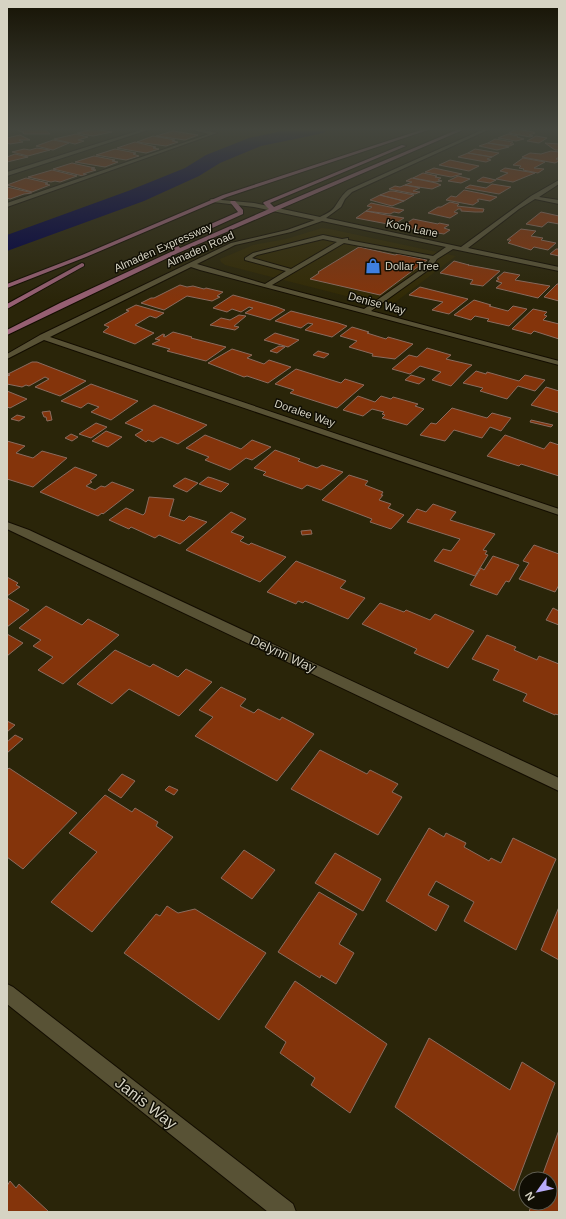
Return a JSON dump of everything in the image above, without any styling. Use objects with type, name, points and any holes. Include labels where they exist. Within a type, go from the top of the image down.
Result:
[{"type":"main road","name":"Almaden Expressway","points":[[7,286],[84,256],[213,200],[253,186]]},
{"type":"main road","points":[[273,210],[266,203],[307,186]]},
{"type":"main road","name":"Almaden Expressway","points":[[7,333],[86,293],[330,186]]},
{"type":"main road","points":[[180,251],[174,244],[181,239],[241,213],[242,210],[233,202]]},
{"type":"main road","points":[[7,307],[82,264],[84,256]]},
{"type":"street","points":[[7,205],[62,186]]},
{"type":"street","name":"Almaden Road","points":[[7,357],[43,336],[233,244],[289,231],[320,220],[334,211],[339,206],[342,198],[350,191],[361,186]]},
{"type":"street","points":[[462,249],[533,197],[552,186]]},
{"type":"street","points":[[533,197],[559,202]]},
{"type":"street","name":"Koch Lane","points":[[213,200],[254,205],[559,269]]},
{"type":"street","points":[[266,286],[363,228]]},
{"type":"street","points":[[292,271],[246,259],[254,254],[323,237],[434,258]]},
{"type":"street","points":[[365,312],[429,267],[434,258],[451,246]]},
{"type":"street","name":"Denise Way","points":[[190,264],[202,269],[559,363]]},
{"type":"street","name":"Doralee Way","points":[[43,336],[559,512]]},
{"type":"street","name":"Delynn Way","points":[[7,525],[25,532],[559,785]]},
{"type":"street","name":"Janis Way","points":[[7,993],[285,1212]]},
{"type":"shaded area","points":[[322,228],[456,256],[389,307],[225,265],[220,259],[253,245],[286,239]]},
{"type":"building","points":[[10,186],[48,186],[32,192]]},
{"type":"building","points":[[395,186],[409,186],[420,188],[413,191],[420,192],[415,194],[389,189]]},
{"type":"building","points":[[411,186],[439,186],[432,189]]},
{"type":"building","points":[[469,186],[475,186],[486,188],[489,186],[511,187],[499,194],[465,188]]},
{"type":"building","points":[[7,187],[32,193],[10,199],[7,198]]},
{"type":"building","points":[[464,190],[497,197],[490,201],[479,199],[477,200],[479,201],[473,205],[446,200],[451,196],[456,197]]},
{"type":"building","points":[[390,191],[414,195],[404,201],[380,195]]},
{"type":"building","points":[[380,195],[404,201],[392,206],[370,200]]},
{"type":"building","points":[[450,202],[459,204],[457,206],[484,209],[483,212],[475,212],[461,211],[461,209],[458,209],[454,212],[458,213],[450,218],[428,213]]},
{"type":"building","points":[[371,203],[404,210],[399,213],[394,212],[390,214],[366,211],[372,207],[367,206]]},
{"type":"building","points":[[366,211],[404,218],[393,225],[356,218]]},
{"type":"building","points":[[541,212],[559,216],[559,224],[548,222],[542,227],[526,224]]},
{"type":"building","points":[[413,219],[449,225],[444,228],[450,230],[444,234],[401,227]]},
{"type":"building","points":[[521,229],[536,231],[531,236],[543,238],[541,240],[556,243],[548,250],[534,247],[531,250],[508,243],[511,240],[507,240]]},
{"type":"building","name":"Dollar Tree","points":[[359,247],[427,260],[380,295],[310,279],[319,273],[318,272]]},
{"type":"building","points":[[556,249],[559,249],[559,256],[550,254]]},
{"type":"building","points":[[454,261],[500,271],[483,286],[470,284],[473,280],[440,273]]},
{"type":"building","points":[[504,272],[520,275],[515,280],[550,286],[538,298],[496,288],[502,283],[496,281],[499,279],[497,278]]},
{"type":"building","points":[[557,284],[559,284],[559,301],[544,297]]},
{"type":"building","points":[[180,285],[204,289],[206,288],[223,292],[217,296],[220,297],[212,301],[187,296],[164,310],[141,303]]},
{"type":"building","points":[[420,287],[468,299],[449,314],[432,310],[443,302],[409,295]]},
{"type":"building","points":[[233,295],[285,310],[270,320],[245,313],[253,308],[249,307],[241,312],[232,309],[227,312],[213,308]]},
{"type":"building","points":[[474,300],[508,311],[513,306],[527,309],[509,326],[487,321],[489,319],[475,316],[471,320],[454,315]]},
{"type":"building","points":[[136,305],[164,313],[156,318],[150,316],[135,325],[154,333],[135,344],[103,332],[109,327],[104,325],[129,311],[126,310]]},
{"type":"building","points":[[533,309],[547,312],[544,315],[547,316],[543,320],[559,324],[559,339],[534,331],[531,334],[512,329]]},
{"type":"building","points":[[291,311],[347,326],[332,337],[305,330],[313,324],[308,323],[301,328],[275,321]]},
{"type":"building","points":[[239,315],[246,316],[234,326],[239,327],[235,330],[210,325],[221,318],[230,320]]},
{"type":"building","points":[[352,327],[386,339],[388,337],[413,344],[395,359],[372,356],[373,354],[349,347],[357,341],[340,336]]},
{"type":"building","points":[[173,332],[226,347],[206,361],[167,351],[170,349],[152,344],[160,340],[155,339],[163,334],[165,337]]},
{"type":"building","points":[[275,333],[299,340],[288,347],[264,340]]},
{"type":"building","points":[[279,346],[285,347],[277,353],[270,351]]},
{"type":"building","points":[[427,348],[451,355],[446,359],[472,365],[451,386],[432,380],[441,372],[420,366],[410,374],[392,369],[409,355],[417,357]]},
{"type":"building","points":[[232,349],[252,355],[247,358],[264,364],[269,360],[291,367],[268,383],[247,376],[244,377],[208,363]]},
{"type":"building","points":[[318,351],[329,354],[324,358],[313,355]]},
{"type":"building","points":[[32,362],[37,362],[86,381],[60,396],[35,387],[49,379],[45,377],[29,386],[26,385],[22,387],[7,384],[7,376],[10,375],[8,374]]},
{"type":"building","points":[[296,369],[341,383],[345,379],[364,385],[337,408],[290,393],[294,390],[275,384]]},
{"type":"building","points":[[476,371],[486,374],[487,372],[519,381],[525,375],[545,380],[535,391],[518,386],[507,399],[480,391],[483,388],[463,383]]},
{"type":"building","points":[[411,375],[425,379],[419,384],[405,380]]},
{"type":"building","points":[[91,384],[138,401],[111,420],[91,412],[99,407],[88,403],[81,408],[61,401]]},
{"type":"building","points":[[546,387],[559,391],[559,413],[531,405]]},
{"type":"building","points":[[7,391],[27,399],[10,408],[7,407]]},
{"type":"building","points":[[358,396],[375,402],[381,396],[391,399],[393,397],[418,404],[415,406],[424,409],[407,425],[382,418],[385,415],[382,414],[384,412],[372,409],[363,416],[343,410]]},
{"type":"building","points":[[154,405],[207,425],[178,444],[161,437],[153,442],[148,440],[146,442],[135,435],[143,430],[125,423]]},
{"type":"building","points":[[452,408],[487,418],[492,413],[511,418],[501,431],[490,427],[482,438],[454,430],[445,441],[420,435],[431,423],[436,424]]},
{"type":"building","points":[[50,411],[52,420],[47,421],[42,412]]},
{"type":"building","points":[[17,415],[25,417],[19,421],[11,419]]},
{"type":"building","points":[[531,420],[553,425],[551,427],[530,422]]},
{"type":"building","points":[[96,423],[107,427],[91,438],[79,434]]},
{"type":"building","points":[[106,431],[122,437],[108,447],[92,441]]},
{"type":"building","points":[[71,434],[78,437],[72,441],[65,438]]},
{"type":"building","points":[[205,435],[241,449],[252,440],[271,447],[252,460],[246,458],[230,470],[205,460],[209,457],[186,448]]},
{"type":"building","points":[[505,435],[544,449],[550,442],[559,445],[559,476],[521,464],[519,466],[487,456]]},
{"type":"building","points":[[7,441],[25,446],[16,453],[33,458],[42,451],[67,458],[33,487],[7,479]]},
{"type":"building","points":[[275,450],[300,459],[298,461],[317,468],[322,465],[343,472],[321,490],[307,485],[302,489],[263,475],[266,472],[254,468]]},
{"type":"building","points":[[75,467],[97,475],[90,481],[92,482],[86,486],[95,490],[101,486],[105,487],[112,482],[134,490],[103,514],[102,513],[98,516],[40,492]]},
{"type":"building","points":[[349,475],[368,481],[365,485],[383,492],[381,495],[383,495],[379,500],[391,504],[388,508],[404,515],[391,529],[370,522],[372,519],[322,500]]},
{"type":"building","points":[[208,477],[229,484],[221,492],[199,484]]},
{"type":"building","points":[[185,478],[198,483],[187,492],[173,486]]},
{"type":"building","points":[[149,497],[174,499],[169,516],[184,521],[189,516],[207,522],[180,544],[159,535],[155,538],[131,527],[129,529],[109,520],[126,508],[143,515],[145,513]]},
{"type":"building","points":[[433,504],[456,512],[450,520],[495,534],[483,550],[487,551],[485,554],[488,555],[475,576],[434,561],[443,549],[451,551],[460,539],[407,522],[417,509],[426,512]]},
{"type":"building","points":[[231,512],[246,519],[231,532],[244,537],[240,541],[249,545],[251,543],[286,557],[260,582],[186,550]]},
{"type":"building","points":[[311,530],[312,534],[302,535],[301,531]]},
{"type":"building","points":[[534,545],[559,554],[559,585],[555,592],[519,579],[529,563],[523,561]]},
{"type":"building","points":[[493,556],[519,565],[509,582],[506,581],[497,595],[470,585],[481,568],[484,570]]},
{"type":"building","points":[[296,561],[346,581],[340,588],[365,598],[348,619],[305,601],[303,603],[298,601],[296,604],[267,592]]},
{"type":"building","points":[[7,577],[18,583],[16,585],[20,587],[7,596]]},
{"type":"building","points":[[7,598],[29,610],[7,627]]},
{"type":"building","points":[[380,603],[404,612],[406,610],[430,620],[435,614],[474,631],[448,668],[414,653],[417,649],[362,624]]},
{"type":"building","points":[[46,606],[82,625],[88,619],[119,635],[63,684],[38,670],[53,657],[33,646],[41,640],[19,628]]},
{"type":"building","points":[[553,608],[559,611],[559,625],[546,620]]},
{"type":"building","points":[[7,634],[23,643],[7,656]]},
{"type":"building","points":[[487,635],[516,647],[514,650],[537,660],[539,656],[559,664],[559,715],[555,715],[523,701],[527,694],[493,680],[499,670],[472,659]]},
{"type":"building","points":[[115,650],[150,667],[153,664],[178,677],[186,669],[212,682],[179,716],[129,689],[112,704],[77,684]]},
{"type":"building","points":[[221,687],[246,699],[240,706],[254,713],[258,709],[280,720],[282,717],[314,734],[277,781],[195,736],[213,717],[199,710]]},
{"type":"building","points":[[7,721],[15,725],[7,732]]},
{"type":"building","points":[[15,735],[23,739],[7,753],[7,742]]},
{"type":"building","points":[[320,750],[367,774],[370,770],[398,784],[392,792],[402,797],[378,835],[291,789]]},
{"type":"building","points":[[9,768],[77,813],[23,869],[7,857],[7,770]]},
{"type":"building","points":[[122,774],[135,781],[121,798],[108,790]]},
{"type":"building","points":[[169,786],[178,790],[174,795],[165,790]]},
{"type":"building","points":[[105,795],[132,812],[135,808],[158,822],[156,826],[173,837],[92,932],[51,902],[97,852],[69,833]]},
{"type":"building","points":[[429,828],[444,837],[446,833],[466,843],[464,847],[489,861],[491,858],[501,863],[513,838],[556,859],[516,950],[464,921],[474,902],[436,881],[428,895],[449,906],[436,931],[386,901]]},
{"type":"building","points":[[244,850],[275,870],[252,899],[221,878]]},
{"type":"building","points":[[335,853],[381,879],[363,911],[315,883]]},
{"type":"building","points":[[319,892],[357,914],[339,944],[354,953],[336,984],[321,975],[320,978],[278,952]]},
{"type":"building","points":[[167,906],[178,913],[195,909],[266,953],[219,1020],[124,953],[156,914],[160,916]]},
{"type":"building","points":[[559,907],[559,960],[541,950]]},
{"type":"building","points":[[295,981],[387,1044],[350,1113],[311,1085],[315,1078],[280,1053],[286,1042],[265,1027]]},
{"type":"building","points":[[429,1038],[510,1090],[522,1062],[555,1083],[522,1171],[518,1171],[518,1180],[514,1191],[395,1107]]},
{"type":"building","points":[[559,1130],[559,1212],[529,1212],[558,1211],[558,1171],[544,1171]]},
{"type":"building","points":[[10,1181],[16,1188],[19,1184],[48,1211],[7,1212],[7,1186]]},
{"type":"waterway","points":[[7,243],[136,196],[160,186]]},
{"type":"place","name":"Dollar Tree","points":[[373,266]]}]
